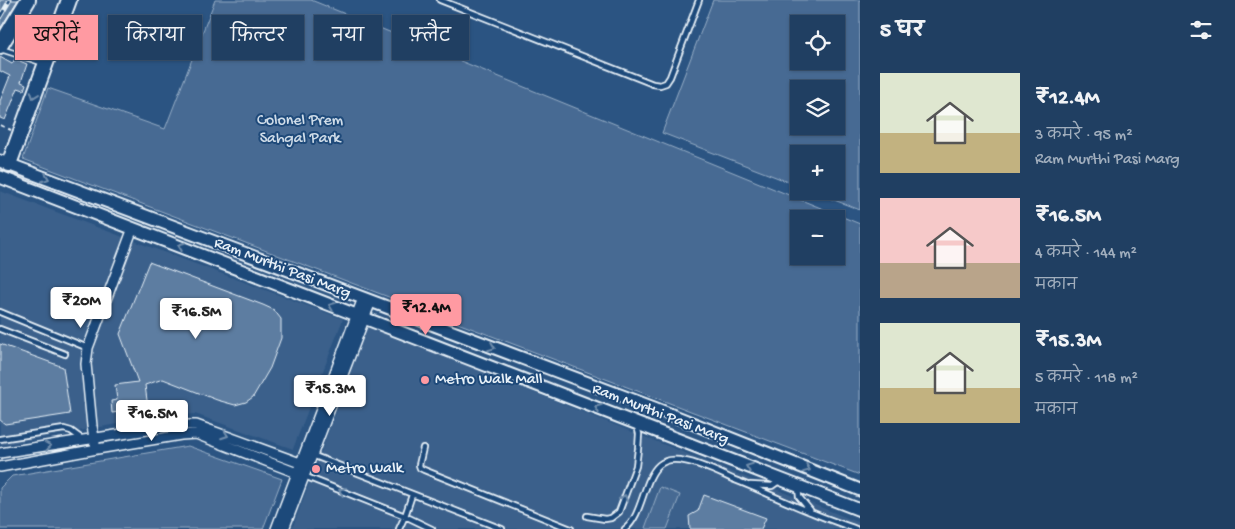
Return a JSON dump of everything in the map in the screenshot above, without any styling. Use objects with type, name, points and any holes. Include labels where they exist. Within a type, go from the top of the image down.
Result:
[{"type":"main road","points":[[0,48],[28,0]]},
{"type":"main road","points":[[4,163],[46,64],[69,0]]},
{"type":"street","name":"Ram Murthi Pasi Marg","points":[[4,163],[654,408],[860,490]]},
{"type":"street","name":"Ram Murthi Pasi Marg","points":[[0,177],[860,510]]},
{"type":"street","points":[[96,449],[86,364],[88,348],[133,228]]},
{"type":"street","points":[[276,529],[308,454],[367,299]]},
{"type":"street","points":[[0,453],[180,425],[196,425],[300,463]]},
{"type":"street","points":[[0,467],[96,449],[196,434],[300,474]]},
{"type":"street","points":[[284,529],[300,474],[300,463],[308,454]]},
{"type":"lane","points":[[440,0],[653,84],[660,85],[666,83],[670,77],[699,0]]},
{"type":"lane","points":[[458,7],[461,0]]},
{"type":"lane","points":[[0,48],[46,64]]},
{"type":"lane","points":[[0,312],[88,348]]},
{"type":"lane","points":[[0,329],[65,354]]},
{"type":"lane","points":[[587,516],[605,519],[611,518],[619,512],[638,456],[639,434],[636,423]]},
{"type":"lane","points":[[0,440],[64,429],[71,431],[84,440]]},
{"type":"lane","points":[[423,448],[420,468],[571,529]]},
{"type":"lane","points":[[308,454],[502,529]]},
{"type":"lane","points":[[625,529],[634,518],[652,474],[658,466],[671,460],[695,464],[747,484],[812,513],[856,529]]},
{"type":"lane","points":[[300,474],[405,516],[432,529]]},
{"type":"lane","points":[[747,484],[772,486],[782,480]]},
{"type":"lane","points":[[798,486],[799,497],[812,513]]},
{"type":"lane","points":[[399,529],[412,495]]},
{"type":"shaded area","points":[[0,191],[343,319],[293,449],[195,414],[155,417],[0,444]]},
{"type":"shaded area","name":"Metro Walk Mall","points":[[368,326],[860,523],[860,529],[292,529]]},
{"type":"green space","name":"Colonel Prem Sahgal Park","points":[[215,0],[311,0],[348,15],[314,15],[314,60],[382,60],[382,29],[392,33],[392,60],[458,60],[790,195],[790,200],[801,200],[826,210],[790,210],[790,265],[845,265],[845,218],[860,224],[860,475],[23,159],[48,88],[165,129],[192,60],[202,60],[202,34]]},
{"type":"green space","points":[[713,0],[860,0],[860,210],[834,200],[845,200],[845,145],[790,145],[790,183],[662,133]]},
{"type":"green space","points":[[188,446],[282,479],[263,529],[0,529],[0,488],[12,476]]},
{"type":"green space","points":[[660,487],[680,495],[667,529],[648,529],[645,528]]},
{"type":"building","points":[[0,0],[18,0],[0,29]]},
{"type":"building","points":[[0,57],[12,64],[15,59],[27,64],[21,82],[26,84],[24,90],[18,88],[5,120],[0,118],[0,101],[10,76],[0,71]]},
{"type":"building","points":[[149,262],[263,305],[274,310],[281,319],[281,338],[270,368],[253,397],[246,402],[235,405],[163,379],[145,385],[148,408],[112,413],[111,401],[117,400],[115,385],[138,382],[120,334]]},
{"type":"building","points":[[0,344],[63,367],[70,414],[5,424],[0,420]]},
{"type":"building","points":[[704,495],[766,518],[761,529],[690,529],[689,516],[698,511]]},
{"type":"railway","points":[[0,17],[10,0]]},
{"type":"place","name":"Metro Walk Mall","points":[[425,380]]},
{"type":"place","name":"Metro Walk","points":[[316,469]]}]
